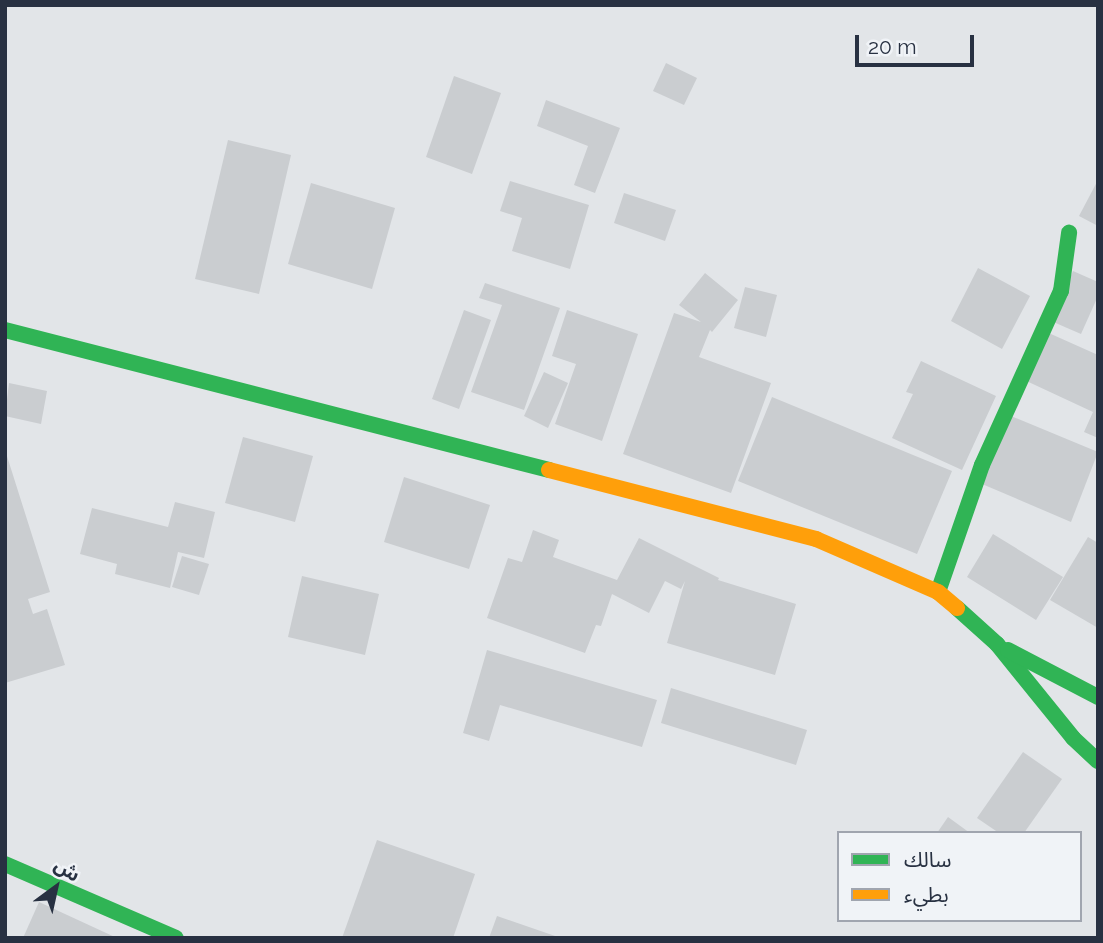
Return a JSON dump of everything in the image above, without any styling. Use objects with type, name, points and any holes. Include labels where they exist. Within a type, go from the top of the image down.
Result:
[{"type":"main road","points":[[938,592],[982,465],[1061,291],[1069,233]]},
{"type":"main road","points":[[5,330],[400,434],[816,539],[938,592],[997,645],[1073,738],[1098,761]]},
{"type":"main road","points":[[997,645],[1098,697]]},
{"type":"main road","points":[[5,864],[176,938]]},
{"type":"building","points":[[666,63],[697,78],[684,105],[653,91]]},
{"type":"building","points":[[454,76],[501,93],[472,174],[426,157]]},
{"type":"building","points":[[546,100],[620,128],[595,193],[574,185],[588,146],[537,126]]},
{"type":"building","points":[[228,140],[291,155],[259,294],[195,279]]},
{"type":"building","points":[[1098,180],[1098,226],[1079,216]]},
{"type":"building","points":[[510,181],[589,205],[570,269],[512,251],[522,218],[500,211]]},
{"type":"building","points":[[311,183],[395,208],[372,289],[288,264]]},
{"type":"building","points":[[624,193],[676,210],[665,241],[614,223]]},
{"type":"building","points":[[978,268],[1030,296],[1002,349],[951,321]]},
{"type":"building","points":[[1073,271],[1098,282],[1098,296],[1081,334],[1051,321]]},
{"type":"building","points":[[705,273],[738,300],[712,332],[710,330],[699,357],[771,383],[731,493],[623,454],[674,313],[701,322],[679,305]]},
{"type":"building","points":[[485,283],[560,308],[524,410],[471,392],[502,305],[479,298]]},
{"type":"building","points":[[745,287],[777,295],[766,337],[734,328]]},
{"type":"building","points":[[464,310],[491,320],[459,409],[432,399]]},
{"type":"building","points":[[567,310],[638,334],[602,441],[555,424],[576,364],[552,356]]},
{"type":"building","points":[[1042,330],[1098,355],[1098,438],[1084,432],[1093,412],[1020,378]]},
{"type":"building","points":[[921,361],[996,396],[962,470],[892,438],[913,394],[906,392]]},
{"type":"building","points":[[544,372],[568,383],[548,428],[524,416]]},
{"type":"building","points":[[9,383],[47,391],[41,424],[5,416]]},
{"type":"building","points":[[772,397],[952,471],[917,554],[738,481]]},
{"type":"building","points":[[1011,416],[1098,452],[1071,522],[982,484]]},
{"type":"building","points":[[243,437],[313,456],[295,522],[225,503]]},
{"type":"building","points":[[6,453],[50,592],[28,599],[33,614],[47,609],[65,665],[5,683]]},
{"type":"building","points":[[404,477],[490,505],[469,569],[384,542]]},
{"type":"building","points":[[175,502],[215,512],[204,558],[178,552],[170,588],[115,574],[117,564],[80,554],[92,508],[168,527]]},
{"type":"building","points":[[533,530],[559,540],[553,557],[617,580],[639,538],[719,578],[718,580],[796,604],[775,675],[667,643],[685,581],[681,589],[665,581],[649,613],[612,594],[601,626],[596,625],[585,653],[487,618],[508,558],[522,562]]},
{"type":"building","points":[[993,534],[1063,577],[1036,620],[967,577]]},
{"type":"building","points":[[1088,537],[1098,543],[1098,628],[1050,600]]},
{"type":"building","points":[[182,556],[209,564],[199,595],[172,587]]},
{"type":"building","points":[[302,576],[379,594],[365,655],[288,637]]},
{"type":"building","points":[[487,650],[657,700],[642,747],[500,705],[489,741],[463,733]]},
{"type":"building","points":[[671,688],[807,730],[796,765],[661,723]]},
{"type":"building","points":[[1023,752],[1062,779],[1025,831],[996,831],[977,818]]},
{"type":"building","points":[[948,817],[967,831],[938,831]]},
{"type":"building","points":[[377,840],[475,874],[453,938],[342,938]]},
{"type":"building","points":[[39,902],[117,938],[23,938]]},
{"type":"building","points":[[497,916],[558,937],[558,938],[489,938]]},
{"type":"traffic: fast","points":[[938,592],[982,465],[1061,291],[1069,233]]},
{"type":"traffic: fast","points":[[5,330],[549,470]]},
{"type":"traffic: fast","points":[[957,608],[997,644],[1073,738],[1098,761]]},
{"type":"traffic: fast","points":[[1008,650],[1098,697]]},
{"type":"traffic: fast","points":[[5,864],[176,938]]},
{"type":"traffic: slow","points":[[549,470],[816,539],[938,592],[957,608]]}]
